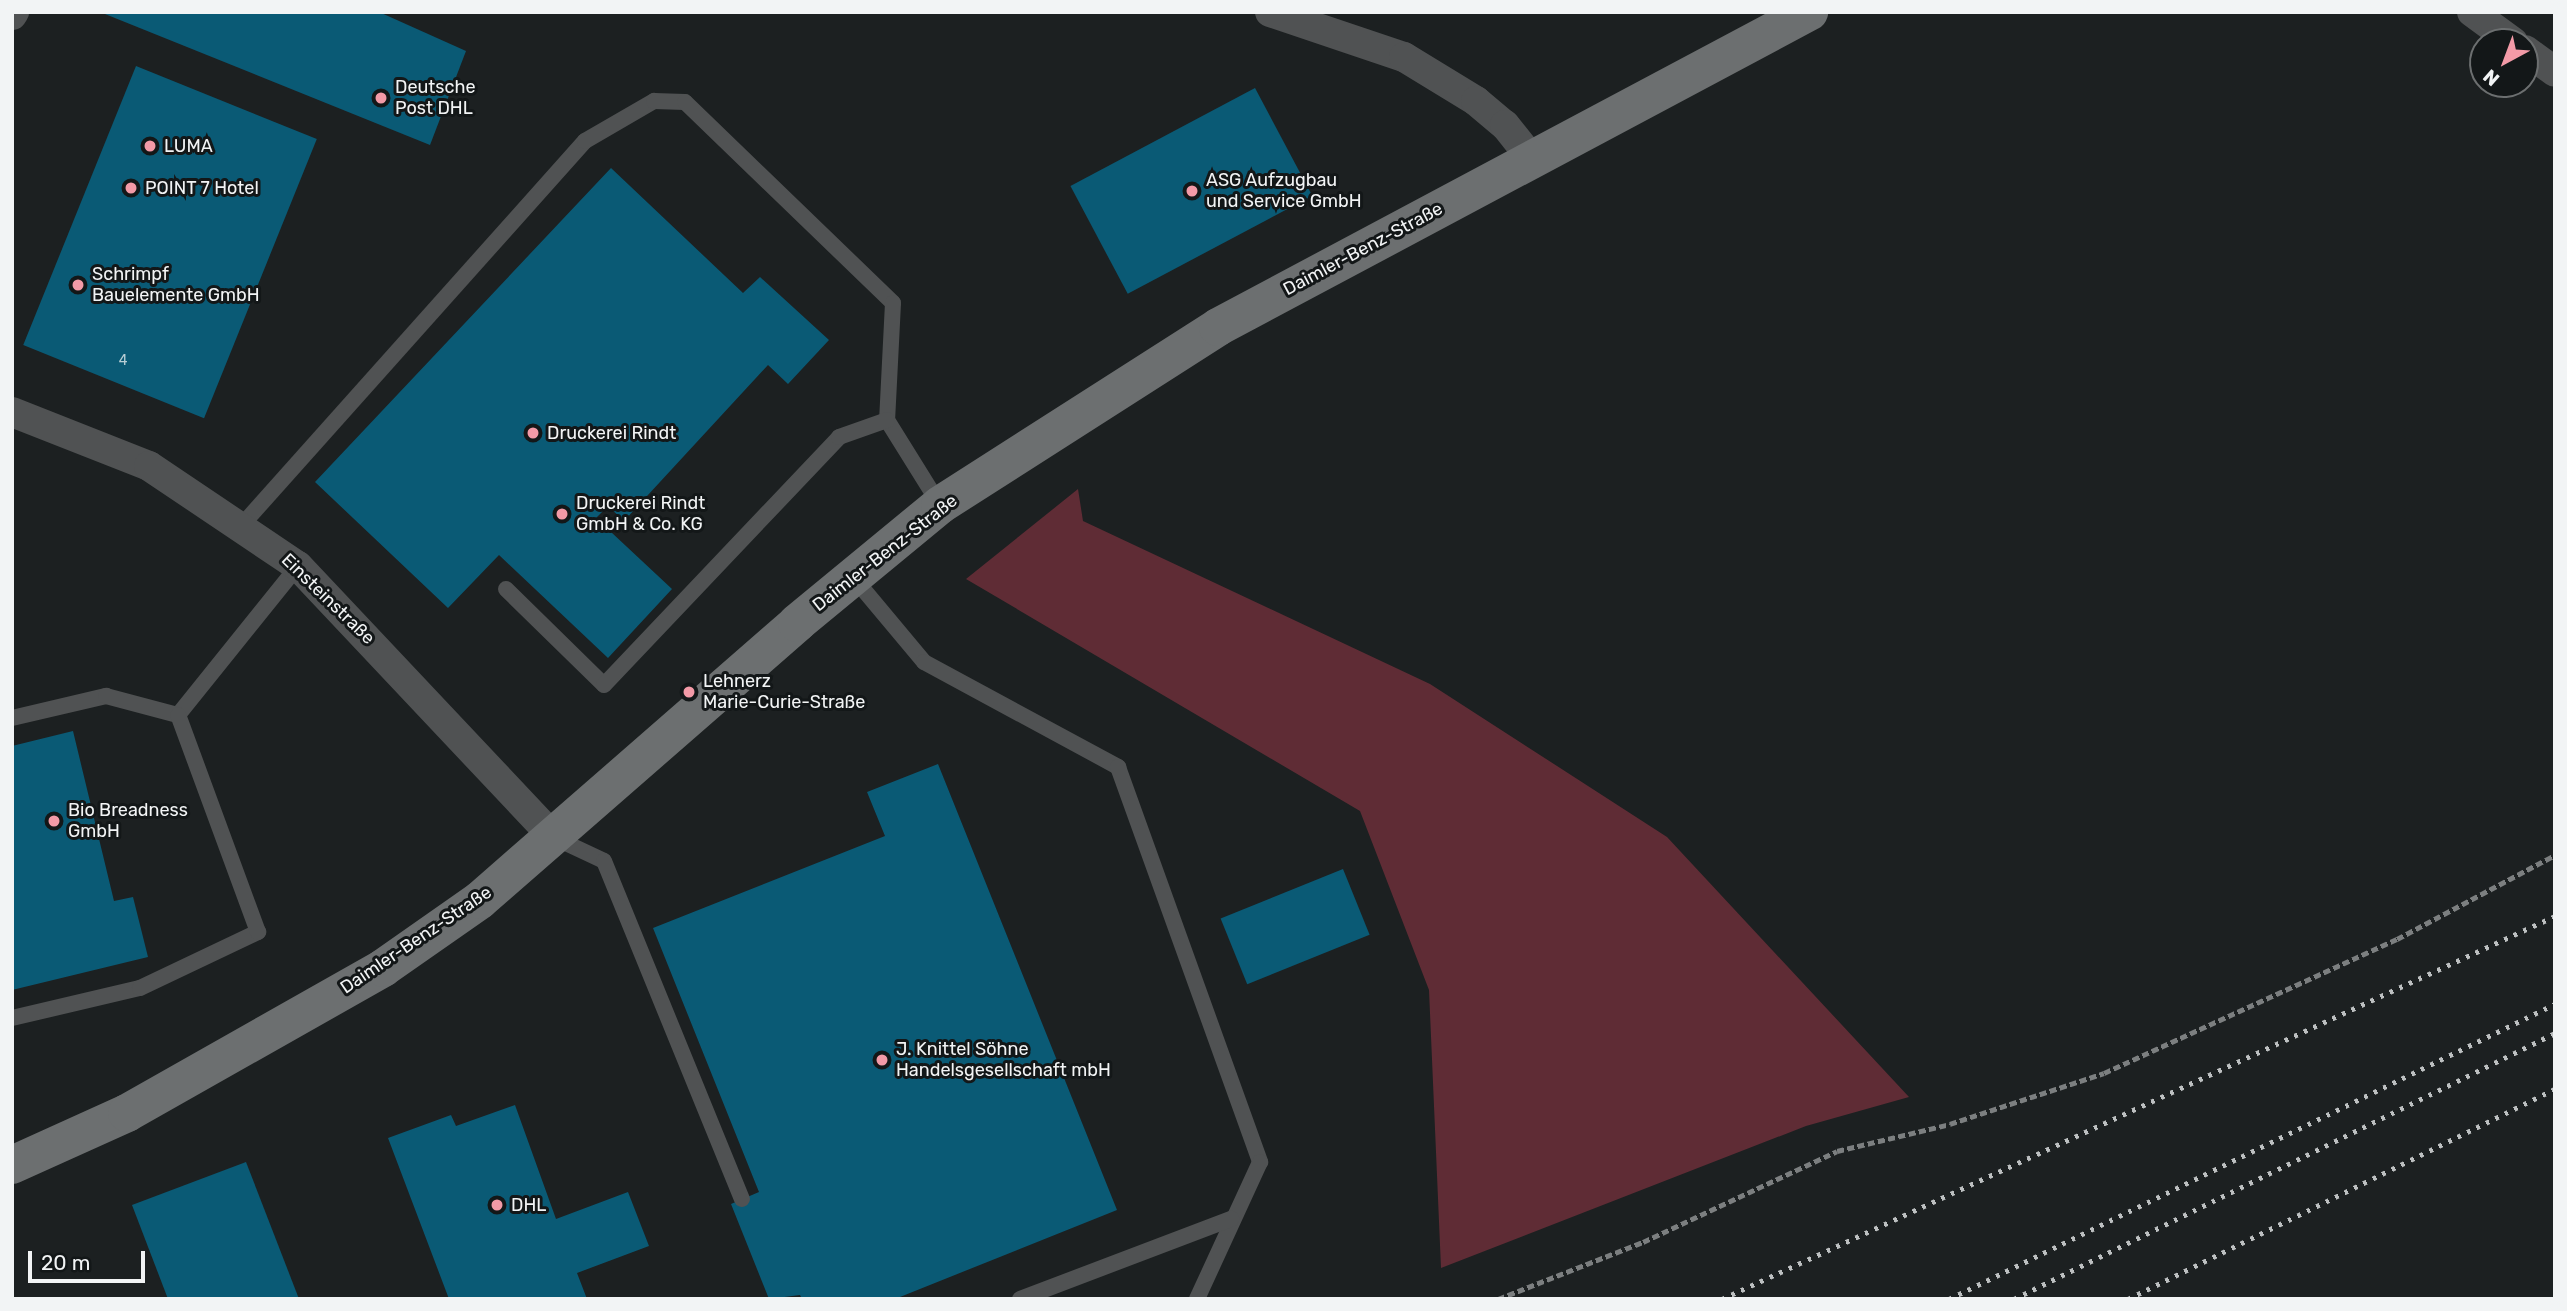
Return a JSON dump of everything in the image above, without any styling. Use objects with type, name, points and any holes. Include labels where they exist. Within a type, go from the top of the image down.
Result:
[{"type":"street","points":[[1270,12],[1404,57],[1476,101],[1504,125],[1532,159]]},
{"type":"street","name":"Daimler-Benz-Straße","points":[[12,1165],[127,1113],[383,968],[480,900],[940,505],[1218,327],[1532,159],[1739,53],[1809,12]]},
{"type":"street","points":[[2472,12],[2494,28]]},
{"type":"street","points":[[2539,60],[2555,72]]},
{"type":"street","name":"Einsteinstraße","points":[[12,412],[149,466],[242,525],[298,566],[554,837]]},
{"type":"lane","points":[[242,525],[585,141],[654,101],[685,102],[892,303],[887,420],[940,505]]},
{"type":"lane","points":[[506,589],[604,685],[839,437],[887,420]]},
{"type":"lane","points":[[178,716],[298,566]]},
{"type":"lane","points":[[853,577],[925,662],[1118,767],[1260,1162],[1231,1219],[1197,1299]]},
{"type":"lane","points":[[12,718],[106,696],[178,716]]},
{"type":"lane","points":[[12,1018],[140,988],[258,932],[178,716]]},
{"type":"lane","points":[[554,837],[604,861],[742,1199]]},
{"type":"lane","points":[[1020,1299],[1231,1219]]},
{"type":"path","points":[[1498,1299],[1643,1242],[1837,1151],[1950,1124],[2104,1073],[2397,939],[2555,855]]},
{"type":"shaded area","points":[[1078,489],[1083,521],[1430,684],[1667,837],[1909,1097],[1806,1126],[1441,1268],[1429,990],[1360,811],[966,579]]},
{"type":"building","name":"Deutsche Post DHL","points":[[100,12],[379,12],[466,51],[430,145]]},
{"type":"building","points":[[136,66],[317,139],[204,418],[23,345]]},
{"type":"building","name":"ASG Aufzugbau und Service GmbH","points":[[1255,88],[1312,196],[1128,294],[1070,186]]},
{"type":"building","name":"Druckerei Rindt","points":[[611,168],[743,293],[760,277],[829,340],[788,384],[768,365],[624,521],[608,506],[596,518],[672,589],[608,658],[499,555],[448,608],[315,482]]},
{"type":"building","name":"Bio Breadness GmbH","points":[[73,731],[114,901],[133,897],[148,957],[12,990],[12,746]]},
{"type":"building","name":"J. Knittel Söhne Handelsgesellschaft mbH","points":[[938,764],[1117,1210],[895,1299],[802,1299],[800,1295],[769,1299],[731,1204],[759,1192],[653,928],[885,836],[867,792]]},
{"type":"building","points":[[1343,869],[1370,935],[1247,984],[1221,918]]},
{"type":"building","name":"DHL","points":[[515,1105],[556,1219],[628,1192],[649,1246],[577,1273],[587,1299],[449,1299],[388,1138],[451,1115],[456,1126]]},
{"type":"building","points":[[246,1162],[299,1299],[168,1299],[132,1205]]},
{"type":"railway","points":[[1722,1299],[2555,916]]},
{"type":"railway","points":[[1949,1299],[2555,1004]]},
{"type":"railway","points":[[2014,1299],[2555,1033]]},
{"type":"railway","points":[[2128,1299],[2555,1089]]},
{"type":"place","name":"Deutsche Post DHL","points":[[381,98]]},
{"type":"place","name":"LUMA","points":[[150,146]]},
{"type":"place","name":"POINT 7 Hotel","points":[[131,188]]},
{"type":"place","name":"ASG Aufzugbau und Service GmbH","points":[[1192,191]]},
{"type":"place","name":"Schrimpf Bauelemente GmbH","points":[[78,285]]},
{"type":"place","name":"Druckerei Rindt","points":[[533,433]]},
{"type":"place","name":"Druckerei Rindt GmbH & Co. KG","points":[[562,514]]},
{"type":"place","name":"Lehnerz Marie-Curie-Straße","points":[[689,692]]},
{"type":"place","name":"Bio Breadness GmbH","points":[[54,821]]},
{"type":"place","name":"J. Knittel Söhne Handelsgesellschaft mbH","points":[[882,1060]]},
{"type":"place","name":"DHL","points":[[497,1205]]}]
